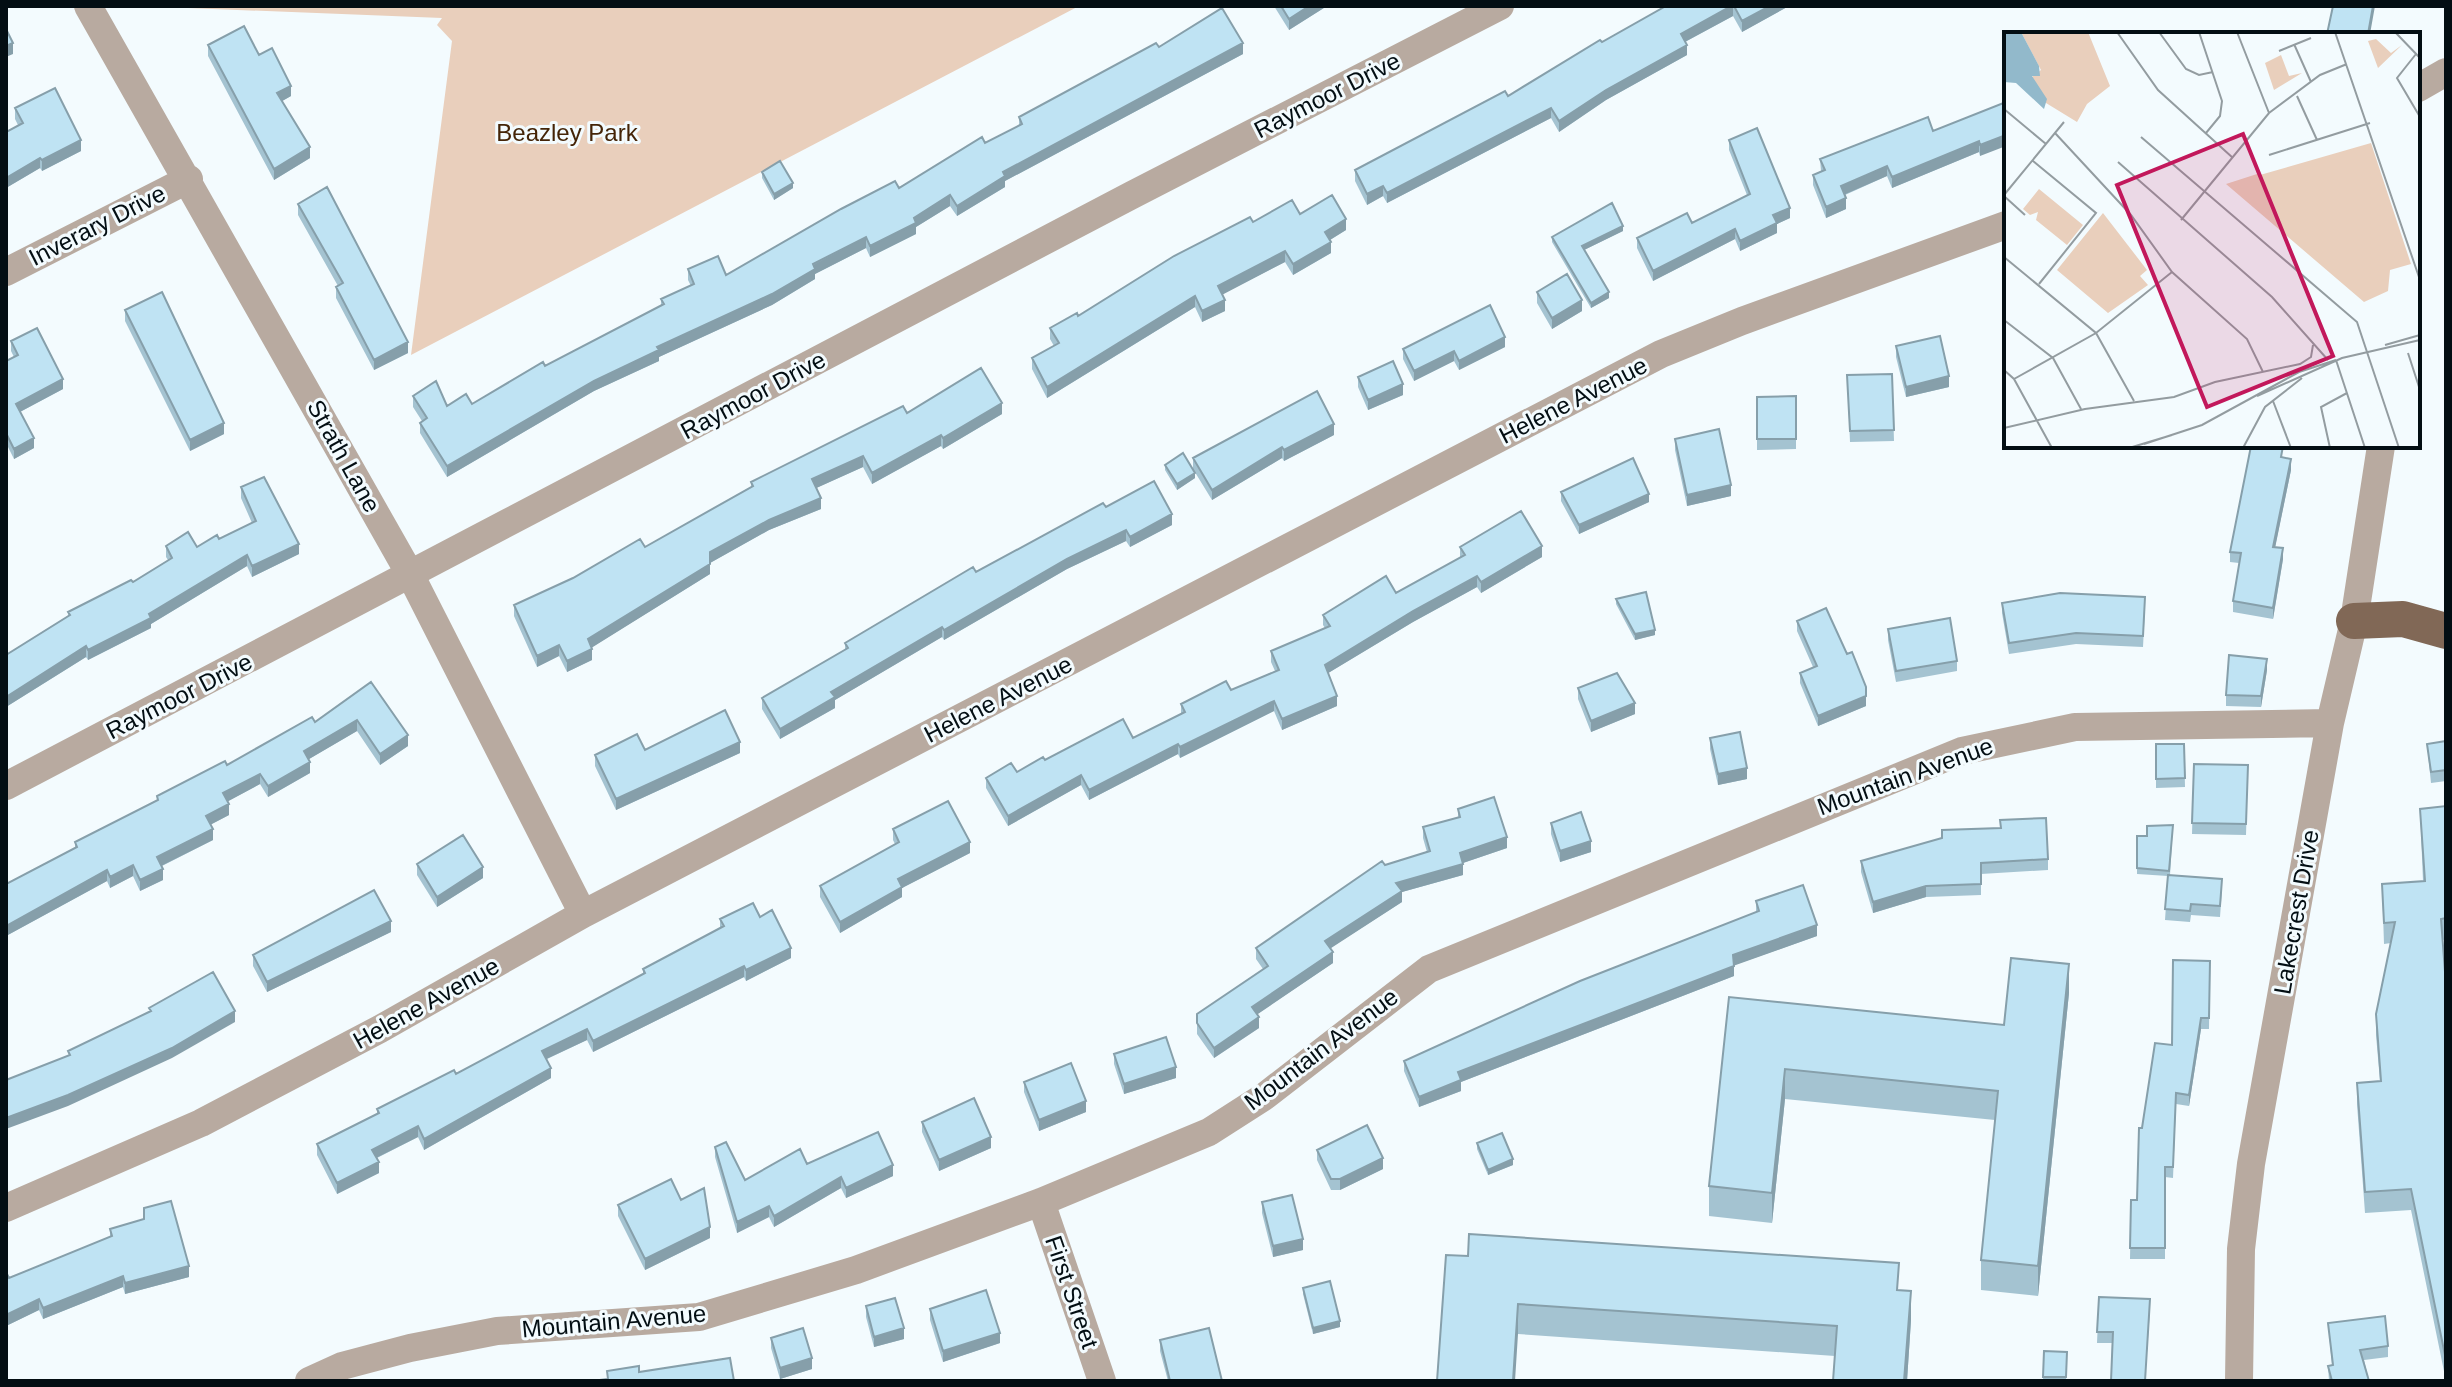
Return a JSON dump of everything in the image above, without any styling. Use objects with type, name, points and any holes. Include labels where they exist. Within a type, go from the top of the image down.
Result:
[{"type":"main road","points":[[2354,621],[2403,619],[2446,631]]},
{"type":"street","name":"Strath Lane","points":[[88,6],[189,179],[411,576],[583,914]]},
{"type":"street","name":"Raymoor Drive","points":[[6,786],[1132,195],[1500,6]]},
{"type":"street","points":[[2420,87],[2446,72]]},
{"type":"street","name":"Inverary Drive","points":[[6,272],[189,179]]},
{"type":"street","name":"Helene Avenue","points":[[6,1208],[201,1123],[380,1029],[583,914],[1661,354],[1742,321],[2004,226]]},
{"type":"street","name":"Lakecrest Drive","points":[[2239,1381],[2241,1249],[2251,1164],[2330,723],[2354,621],[2381,448]]},
{"type":"street","name":"Mountain Avenue","points":[[309,1381],[342,1366],[441,1340],[483,1333],[699,1317],[856,1270],[1041,1202],[1209,1132],[1265,1096],[1429,969],[1962,751],[2075,727],[2330,723]]},
{"type":"street","name":"First Street","points":[[1041,1202],[1102,1381]]},
{"type":"green space","name":"Beazley Park","points":[[138,6],[1079,6],[411,355],[452,41],[437,25],[442,18]]},
{"type":"building","points":[[1281,6],[1309,6],[1289,19]]},
{"type":"building","points":[[1666,6],[1731,6],[1681,34],[1687,45],[1606,90],[1559,121],[1551,108],[1387,193],[1383,186],[1367,194],[1355,170],[1505,91],[1508,96],[1600,40],[1602,42]]},
{"type":"building","points":[[1734,6],[1770,6],[1742,21]]},
{"type":"building","points":[[2333,6],[2373,6],[2368,32],[2327,32]]},
{"type":"building","points":[[1222,8],[1243,43],[1003,172],[1005,176],[957,206],[950,195],[914,218],[916,223],[870,246],[866,237],[813,264],[815,269],[772,294],[657,347],[659,350],[594,381],[447,466],[420,423],[427,418],[413,396],[436,381],[447,406],[466,394],[472,404],[543,362],[545,366],[664,304],[661,299],[694,284],[688,269],[718,256],[726,275],[895,181],[899,188],[982,137],[985,143],[1022,124],[1019,117],[1156,43],[1159,47]]},
{"type":"building","points":[[244,26],[259,55],[272,48],[291,86],[277,93],[310,147],[274,169],[208,45]]},
{"type":"building","points":[[6,29],[13,43],[6,46]]},
{"type":"building","points":[[55,88],[81,140],[42,160],[40,158],[6,178],[6,132],[23,123],[15,108]]},
{"type":"building","points":[[2004,103],[2004,136],[1980,145],[1979,141],[1892,177],[1887,166],[1841,186],[1846,198],[1826,207],[1813,175],[1825,170],[1820,159],[1928,117],[1933,131]]},
{"type":"building","points":[[1757,128],[1790,208],[1773,215],[1777,223],[1740,241],[1735,229],[1653,271],[1637,238],[1687,213],[1692,223],[1750,194],[1729,140]]},
{"type":"building","points":[[780,161],[793,183],[774,194],[762,172]]},
{"type":"building","points":[[327,187],[408,342],[374,360],[336,287],[343,283],[298,204]]},
{"type":"building","points":[[1332,195],[1346,219],[1325,232],[1331,242],[1293,264],[1285,251],[1218,286],[1225,300],[1202,311],[1195,296],[1047,387],[1032,358],[1059,343],[1050,328],[1077,313],[1078,316],[1174,256],[1250,217],[1253,222],[1292,200],[1300,214]]},
{"type":"building","points":[[1612,203],[1623,226],[1582,246],[1609,292],[1591,303],[1552,237]]},
{"type":"building","points":[[1567,274],[1582,300],[1552,318],[1537,292]]},
{"type":"building","points":[[162,292],[224,423],[190,440],[125,310]]},
{"type":"building","points":[[1490,305],[1505,337],[1459,361],[1454,351],[1414,371],[1403,349]]},
{"type":"building","points":[[37,328],[63,379],[16,404],[34,438],[14,449],[6,433],[6,361],[18,355],[11,341]]},
{"type":"building","points":[[1940,336],[1949,376],[1906,387],[1896,346]]},
{"type":"building","points":[[1393,361],[1403,384],[1368,400],[1358,377]]},
{"type":"building","points":[[981,368],[1002,403],[943,438],[941,435],[872,473],[863,456],[812,479],[821,498],[769,520],[710,552],[710,564],[588,639],[592,649],[567,661],[559,645],[537,656],[514,605],[573,578],[640,539],[645,547],[753,486],[751,482],[903,406],[907,413]]},
{"type":"building","points":[[1892,374],[1894,430],[1850,431],[1847,375]]},
{"type":"building","points":[[1317,391],[1334,424],[1284,450],[1282,447],[1212,490],[1193,458]]},
{"type":"building","points":[[1796,396],[1796,439],[1757,439],[1757,397]]},
{"type":"building","points":[[1719,429],[1731,485],[1687,495],[1675,439]]},
{"type":"building","points":[[2251,448],[2283,448],[2281,457],[2291,459],[2273,547],[2283,548],[2273,608],[2233,601],[2241,553],[2230,552]]},
{"type":"building","points":[[1183,453],[1195,473],[1177,484],[1165,465]]},
{"type":"building","points":[[1633,458],[1649,494],[1579,525],[1561,492]]},
{"type":"building","points":[[264,477],[299,544],[252,566],[247,555],[149,614],[151,618],[88,650],[86,646],[6,697],[6,655],[70,615],[68,612],[131,580],[133,582],[172,558],[166,546],[188,532],[197,547],[217,535],[219,539],[256,521],[241,487]]},
{"type":"building","points":[[1154,481],[1172,514],[1130,537],[1126,530],[1067,559],[944,630],[942,627],[831,692],[835,697],[780,729],[762,698],[848,648],[845,643],[973,567],[976,572],[1103,503],[1106,507]]},
{"type":"building","points":[[1521,511],[1542,546],[1481,582],[1477,576],[1413,611],[1325,665],[1337,696],[1282,719],[1274,701],[1180,747],[1178,744],[1089,790],[1081,775],[1008,816],[986,778],[1011,763],[1017,772],[1043,757],[1045,760],[1123,719],[1133,738],[1185,712],[1181,704],[1226,681],[1231,690],[1279,670],[1271,651],[1330,626],[1323,615],[1386,576],[1396,593],[1465,555],[1460,547]]},
{"type":"building","points":[[1646,592],[1655,630],[1635,634],[1616,599]]},
{"type":"building","points":[[2060,593],[2145,597],[2143,636],[2076,633],[2009,643],[2002,603]]},
{"type":"building","points":[[1826,608],[1847,654],[1852,652],[1866,687],[1866,696],[1818,716],[1800,673],[1817,666],[1797,621]]},
{"type":"building","points":[[1950,618],[1957,661],[1896,671],[1888,629]]},
{"type":"building","points":[[2229,655],[2267,659],[2261,696],[2226,695]]},
{"type":"building","points":[[1617,673],[1635,703],[1591,721],[1578,688]]},
{"type":"building","points":[[371,682],[408,735],[380,754],[357,720],[304,751],[310,762],[268,786],[260,774],[223,793],[229,804],[206,816],[213,829],[157,857],[163,869],[140,880],[133,865],[110,877],[107,870],[6,926],[6,884],[77,847],[75,842],[158,800],[157,796],[225,761],[227,765],[312,717],[315,722]]},
{"type":"building","points":[[725,710],[740,742],[616,799],[595,755],[637,734],[645,750]]},
{"type":"building","points":[[1740,732],[1747,768],[1718,774],[1710,738]]},
{"type":"building","points":[[2446,741],[2446,770],[2431,772],[2427,744]]},
{"type":"building","points":[[2156,744],[2184,744],[2185,778],[2156,779]]},
{"type":"building","points":[[2194,764],[2248,765],[2246,824],[2192,823]]},
{"type":"building","points":[[1494,797],[1507,837],[1460,853],[1463,864],[1396,883],[1402,891],[1325,941],[1333,952],[1252,1007],[1259,1017],[1214,1048],[1197,1023],[1197,1014],[1268,966],[1256,948],[1382,861],[1385,865],[1430,851],[1423,827],[1460,817],[1458,809]]},
{"type":"building","points":[[948,801],[970,842],[898,879],[902,887],[840,922],[820,886],[899,842],[893,829]]},
{"type":"building","points":[[2446,806],[2446,918],[2441,919],[2446,985],[2446,1360],[2411,1189],[2365,1192],[2357,1083],[2381,1081],[2376,1014],[2395,922],[2384,923],[2382,884],[2425,881],[2420,809]]},
{"type":"building","points":[[1581,812],[1591,841],[1560,851],[1551,823]]},
{"type":"building","points":[[2046,818],[2048,859],[1981,863],[1981,884],[1926,886],[1873,902],[1861,861],[1942,838],[1942,830],[2001,828],[2000,820]]},
{"type":"building","points":[[2173,825],[2169,871],[2137,868],[2137,836],[2147,836],[2147,826]]},
{"type":"building","points":[[463,835],[483,867],[437,897],[417,864]]},
{"type":"building","points":[[2168,875],[2222,879],[2220,906],[2191,904],[2190,911],[2165,909]]},
{"type":"building","points":[[1803,885],[1817,925],[1733,955],[1734,966],[1458,1072],[1461,1080],[1419,1097],[1404,1061],[1580,981],[1759,911],[1756,901]]},
{"type":"building","points":[[374,890],[391,921],[267,982],[253,955]]},
{"type":"building","points":[[753,903],[760,917],[772,910],[791,948],[746,970],[744,966],[593,1041],[587,1029],[542,1051],[551,1068],[424,1139],[418,1126],[372,1150],[379,1162],[337,1183],[317,1144],[379,1113],[377,1109],[454,1070],[456,1074],[645,973],[643,969],[724,926],[720,919]]},
{"type":"building","points":[[2011,958],[2069,964],[2038,1266],[1981,1260],[1998,1091],[1785,1069],[1772,1193],[1709,1186],[1729,997],[2004,1025]]},
{"type":"building","points":[[2173,960],[2210,961],[2209,1018],[2201,1018],[2189,1095],[2176,1093],[2173,1167],[2165,1167],[2165,1248],[2130,1248],[2131,1200],[2137,1200],[2139,1128],[2142,1128],[2155,1043],[2172,1045]]},
{"type":"building","points":[[213,972],[235,1011],[172,1048],[68,1095],[6,1118],[6,1080],[70,1055],[68,1051],[151,1011],[149,1008]]},
{"type":"building","points":[[1166,1037],[1176,1067],[1124,1084],[1114,1054]]},
{"type":"building","points":[[1071,1063],[1086,1101],[1039,1120],[1024,1082]]},
{"type":"building","points":[[974,1098],[991,1137],[939,1160],[922,1122]]},
{"type":"building","points":[[1367,1125],[1383,1158],[1340,1179],[1331,1179],[1317,1150]]},
{"type":"building","points":[[878,1132],[893,1165],[846,1188],[841,1177],[774,1216],[769,1206],[737,1222],[715,1147],[726,1142],[745,1180],[800,1149],[807,1164]]},
{"type":"building","points":[[1502,1133],[1513,1159],[1488,1170],[1477,1143]]},
{"type":"building","points":[[671,1179],[681,1200],[704,1188],[710,1227],[645,1259],[618,1205]]},
{"type":"building","points":[[1292,1195],[1303,1239],[1273,1246],[1262,1202]]},
{"type":"building","points":[[171,1201],[189,1266],[125,1283],[123,1276],[43,1308],[39,1299],[6,1315],[7,1274],[9,1278],[112,1236],[110,1229],[144,1219],[144,1208]]},
{"type":"building","points":[[1469,1234],[1899,1263],[1897,1290],[1911,1291],[1904,1381],[1833,1381],[1837,1326],[1518,1304],[1513,1381],[1437,1381],[1446,1255],[1468,1256]]},
{"type":"building","points":[[1330,1281],[1340,1321],[1313,1328],[1303,1288]]},
{"type":"building","points":[[986,1290],[1000,1333],[943,1351],[930,1309]]},
{"type":"building","points":[[2099,1297],[2150,1299],[2145,1381],[2111,1381],[2113,1332],[2097,1332]]},
{"type":"building","points":[[895,1298],[904,1328],[874,1337],[866,1306]]},
{"type":"building","points":[[2385,1316],[2388,1346],[2360,1350],[2369,1381],[2332,1381],[2328,1366],[2333,1365],[2328,1323]]},
{"type":"building","points":[[803,1328],[812,1358],[780,1368],[771,1338]]},
{"type":"building","points":[[1209,1328],[1222,1381],[1170,1381],[1160,1340]]},
{"type":"building","points":[[2044,1351],[2067,1352],[2066,1377],[2043,1377]]},
{"type":"building","points":[[730,1358],[734,1381],[591,1381],[608,1379],[607,1371],[639,1366],[639,1372]]}]
